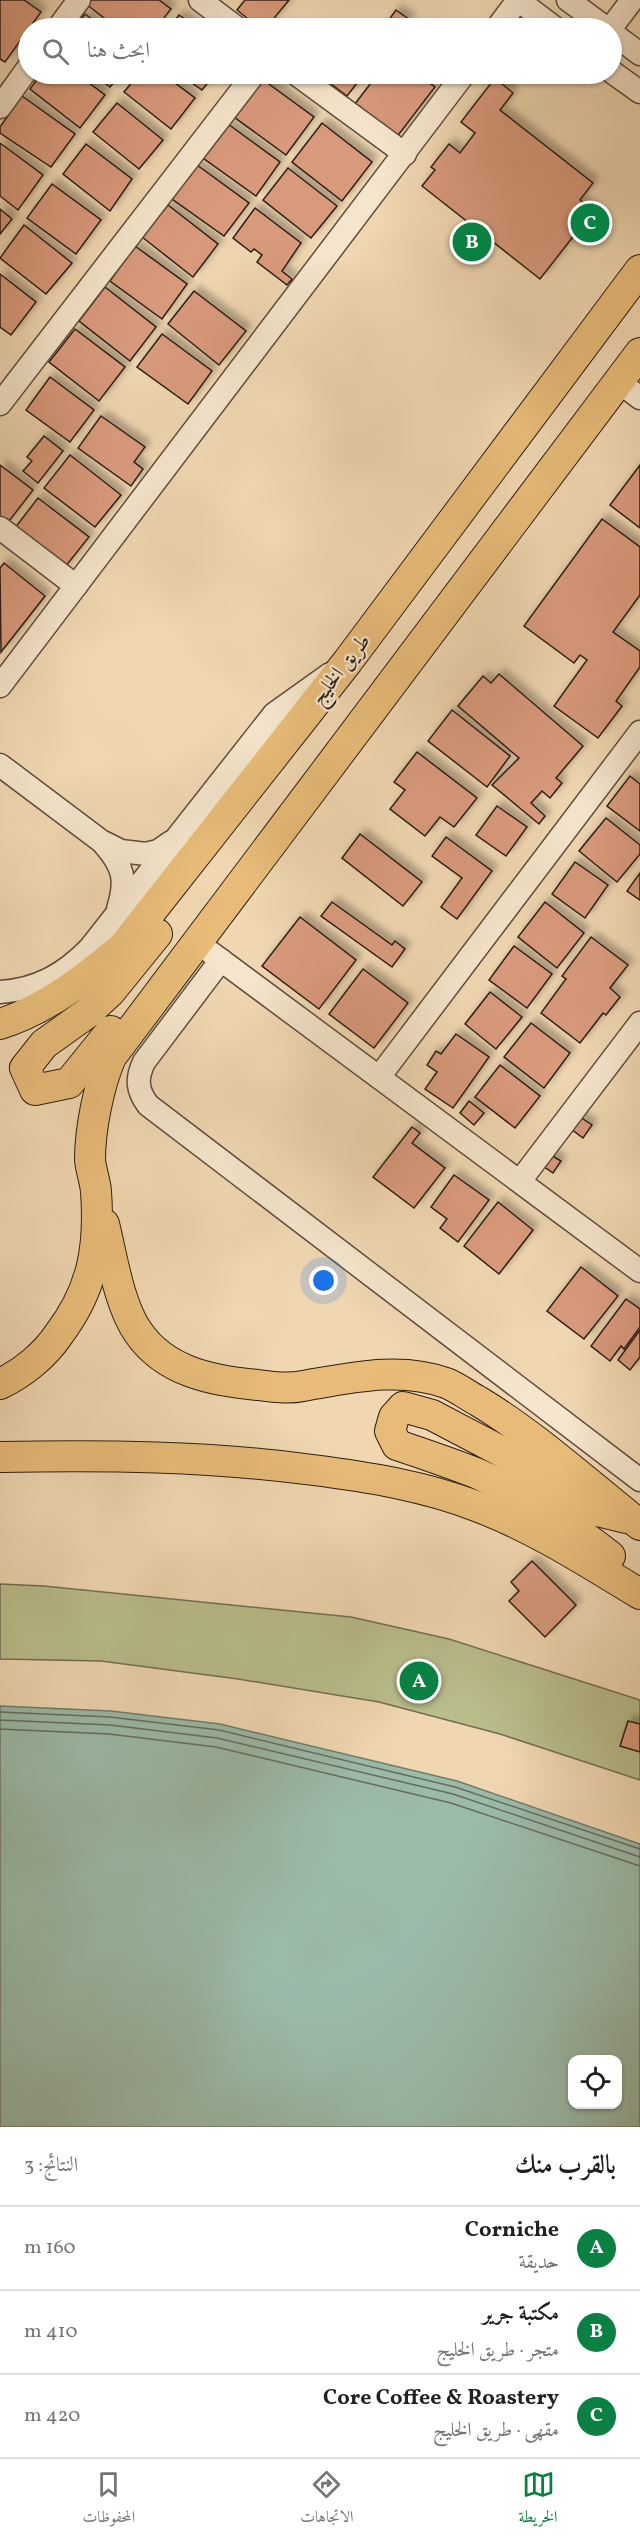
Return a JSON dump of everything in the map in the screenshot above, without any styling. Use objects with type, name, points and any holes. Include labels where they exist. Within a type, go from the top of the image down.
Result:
[{"type":"main road","name":"طريق الخليج","points":[[0,1024],[18,1018],[86,978],[123,947],[348,661],[640,270]]},
{"type":"main road","points":[[637,1523],[502,1416],[447,1383],[404,1374],[364,1376],[291,1388],[219,1382],[198,1376],[176,1365],[155,1350],[137,1332],[119,1285],[90,1160],[97,1099],[103,1075],[111,1057],[196,942],[629,390],[640,353]]},
{"type":"main road","points":[[196,942],[146,987],[69,1083],[35,1089],[25,1068],[44,1044],[87,1014],[132,967],[194,885],[222,820]]},
{"type":"main road","points":[[0,1384],[27,1367],[51,1346],[84,1295],[93,1268],[96,1190]]},
{"type":"main road","points":[[637,1523],[585,1508],[512,1457],[432,1415],[403,1407],[394,1417],[390,1431],[397,1445],[476,1473],[508,1489],[570,1527],[640,1581]]},
{"type":"main road","points":[[0,1457],[102,1455],[228,1461],[369,1478],[440,1494],[511,1520],[543,1536],[640,1594]]},
{"type":"street","points":[[66,18],[79,0]]},
{"type":"street","points":[[200,0],[224,18]]},
{"type":"street","points":[[504,18],[518,0],[542,18]]},
{"type":"street","points":[[568,0],[592,18]]},
{"type":"street","points":[[620,18],[632,0]]},
{"type":"street","points":[[622,40],[640,56],[627,68],[622,69]]},
{"type":"street","points":[[622,78],[640,93]]},
{"type":"street","points":[[0,107],[7,82]]},
{"type":"street","points":[[0,404],[246,84]]},
{"type":"street","points":[[310,84],[405,154]]},
{"type":"street","points":[[0,686],[457,84]]},
{"type":"street","points":[[0,528],[76,586]]},
{"type":"street","points":[[0,992],[21,990],[59,975],[76,963],[274,714],[348,661]]},
{"type":"street","points":[[379,1077],[640,732]]},
{"type":"street","points":[[0,765],[101,841],[121,851],[146,854],[158,851],[183,831]]},
{"type":"street","points":[[101,841],[118,861],[123,871],[123,890],[116,915]]},
{"type":"street","points":[[196,942],[640,1271]]},
{"type":"street","points":[[221,960],[144,1062],[139,1073],[138,1085],[147,1105],[640,1480]]},
{"type":"street","points":[[0,1004],[51,992],[86,978]]},
{"type":"street","points":[[520,1181],[640,1023]]},
{"type":"green space","points":[[0,1584],[44,1586],[351,1617],[449,1639],[640,1700],[640,1780],[500,1734],[379,1702],[238,1679],[101,1661],[0,1659]]},
{"type":"water","points":[[0,1706],[111,1711],[220,1724],[457,1781],[640,1844],[640,2127],[0,2127]]},
{"type":"building","points":[[0,0],[24,0],[41,12],[37,18],[18,18],[18,44],[5,62],[0,59]]},
{"type":"building","points":[[90,0],[159,0],[171,9],[164,18],[104,18],[86,4]]},
{"type":"building","points":[[245,0],[289,0],[274,18],[247,18],[237,10]]},
{"type":"building","points":[[396,10],[407,18],[390,18]]},
{"type":"building","points":[[34,84],[90,84],[105,95],[80,128],[30,89]]},
{"type":"building","points":[[131,84],[176,84],[195,98],[171,129],[124,92]]},
{"type":"building","points":[[193,84],[207,84],[202,90]]},
{"type":"building","points":[[258,84],[269,84],[314,117],[286,155],[234,117]]},
{"type":"building","points":[[331,84],[356,84],[347,96]]},
{"type":"building","points":[[370,84],[431,84],[435,87],[396,138],[354,105]]},
{"type":"building","points":[[490,84],[502,84],[513,93],[500,110],[593,183],[580,200],[593,211],[540,279],[422,186],[435,170],[431,167],[449,144],[460,153],[475,133],[461,122]]},
{"type":"building","points":[[22,96],[75,134],[51,167],[0,133],[0,127]]},
{"type":"building","points":[[117,103],[163,140],[139,169],[93,132]]},
{"type":"building","points":[[322,123],[372,162],[342,201],[292,162]]},
{"type":"building","points":[[228,124],[280,162],[256,196],[203,158]]},
{"type":"building","points":[[0,143],[43,175],[18,210],[0,196]]},
{"type":"building","points":[[86,144],[132,179],[110,211],[63,174]]},
{"type":"building","points":[[197,165],[249,203],[224,236],[172,199]]},
{"type":"building","points":[[288,168],[337,206],[311,238],[263,200]]},
{"type":"building","points":[[52,184],[101,220],[76,254],[27,218]]},
{"type":"building","points":[[168,205],[218,244],[193,277],[142,237]]},
{"type":"building","points":[[255,208],[301,243],[282,271],[292,279],[287,285],[257,262],[262,255],[254,249],[251,252],[233,238]]},
{"type":"building","points":[[0,209],[12,219],[0,234]]},
{"type":"building","points":[[24,225],[72,263],[46,294],[0,258]]},
{"type":"building","points":[[135,246],[187,284],[162,319],[110,281]]},
{"type":"building","points":[[0,274],[36,302],[11,335],[0,327]]},
{"type":"building","points":[[105,287],[156,327],[130,361],[79,321]]},
{"type":"building","points":[[194,291],[246,331],[219,365],[168,324]]},
{"type":"building","points":[[75,329],[125,367],[99,401],[49,362]]},
{"type":"building","points":[[162,334],[212,371],[188,404],[137,367]]},
{"type":"building","points":[[50,377],[94,410],[70,442],[26,410]]},
{"type":"building","points":[[101,416],[145,447],[134,462],[143,469],[131,486],[78,448]]},
{"type":"building","points":[[44,436],[63,451],[38,483],[23,471],[32,461],[27,457]]},
{"type":"building","points":[[70,455],[121,495],[95,527],[44,488]]},
{"type":"building","points":[[0,465],[33,490],[6,525],[0,521]]},
{"type":"building","points":[[640,465],[640,528],[610,505]]},
{"type":"building","points":[[38,498],[89,537],[61,572],[11,533]]},
{"type":"building","points":[[602,519],[640,547],[640,595],[613,632],[640,651],[640,667],[616,701],[622,706],[598,738],[554,706],[587,660],[580,655],[574,663],[524,626]]},
{"type":"building","points":[[4,563],[45,596],[1,652],[0,568]]},
{"type":"building","points":[[499,674],[583,746],[556,778],[562,783],[550,798],[542,791],[531,803],[545,816],[539,824],[492,785],[519,758],[458,706],[483,676],[491,683]]},
{"type":"building","points":[[452,710],[510,756],[487,787],[428,741]]},
{"type":"building","points":[[417,752],[477,798],[454,827],[440,817],[425,836],[390,809],[405,790],[394,782]]},
{"type":"building","points":[[630,776],[640,784],[640,831],[607,806]]},
{"type":"building","points":[[497,806],[527,827],[506,856],[476,835]]},
{"type":"building","points":[[606,818],[640,845],[640,854],[617,882],[579,851]]},
{"type":"building","points":[[360,834],[422,882],[403,906],[342,858]]},
{"type":"building","points":[[446,837],[492,871],[457,919],[441,907],[462,878],[432,856]]},
{"type":"building","points":[[575,862],[608,885],[585,918],[552,894]]},
{"type":"building","points":[[640,873],[640,900],[627,891]]},
{"type":"building","points":[[332,902],[392,945],[395,941],[405,949],[392,967],[321,916]]},
{"type":"building","points":[[545,902],[584,933],[557,968],[518,937]]},
{"type":"building","points":[[300,917],[356,960],[319,1009],[262,966]]},
{"type":"building","points":[[591,937],[628,965],[610,988],[620,997],[606,1015],[603,1013],[580,1043],[541,1013],[566,979],[562,976]]},
{"type":"building","points":[[514,946],[552,974],[527,1008],[489,980]]},
{"type":"building","points":[[363,969],[408,1003],[374,1048],[329,1014]]},
{"type":"building","points":[[490,992],[522,1017],[496,1049],[465,1024]]},
{"type":"building","points":[[531,1023],[570,1053],[544,1088],[504,1057]]},
{"type":"building","points":[[456,1034],[489,1057],[453,1108],[425,1089],[437,1072],[427,1065],[436,1051],[441,1054]]},
{"type":"building","points":[[500,1065],[540,1096],[515,1128],[475,1097]]},
{"type":"building","points":[[469,1101],[484,1113],[474,1125],[460,1113]]},
{"type":"building","points":[[580,1117],[592,1125],[583,1138],[571,1129]]},
{"type":"building","points":[[412,1127],[420,1133],[412,1143],[445,1168],[414,1208],[373,1177]]},
{"type":"building","points":[[551,1155],[561,1161],[553,1173],[543,1166]]},
{"type":"building","points":[[454,1175],[489,1200],[458,1242],[440,1228],[447,1219],[431,1207]]},
{"type":"building","points":[[498,1202],[533,1230],[499,1274],[464,1246]]},
{"type":"building","points":[[581,1267],[618,1296],[584,1339],[547,1311]]},
{"type":"building","points":[[626,1299],[640,1309],[640,1327],[624,1349],[621,1346],[610,1361],[591,1346]]},
{"type":"building","points":[[640,1330],[640,1357],[630,1370],[618,1360]]},
{"type":"building","points":[[532,1561],[576,1605],[545,1637],[509,1601],[519,1591],[511,1582]]},
{"type":"building","points":[[628,1721],[640,1724],[640,1752],[620,1746]]},
{"type":"place","name":"Core Coffee & Roastery","points":[[590,223]]},
{"type":"place","name":"مكتبة جرير","points":[[472,242]]},
{"type":"place","name":"Corniche","points":[[419,1681]]}]
